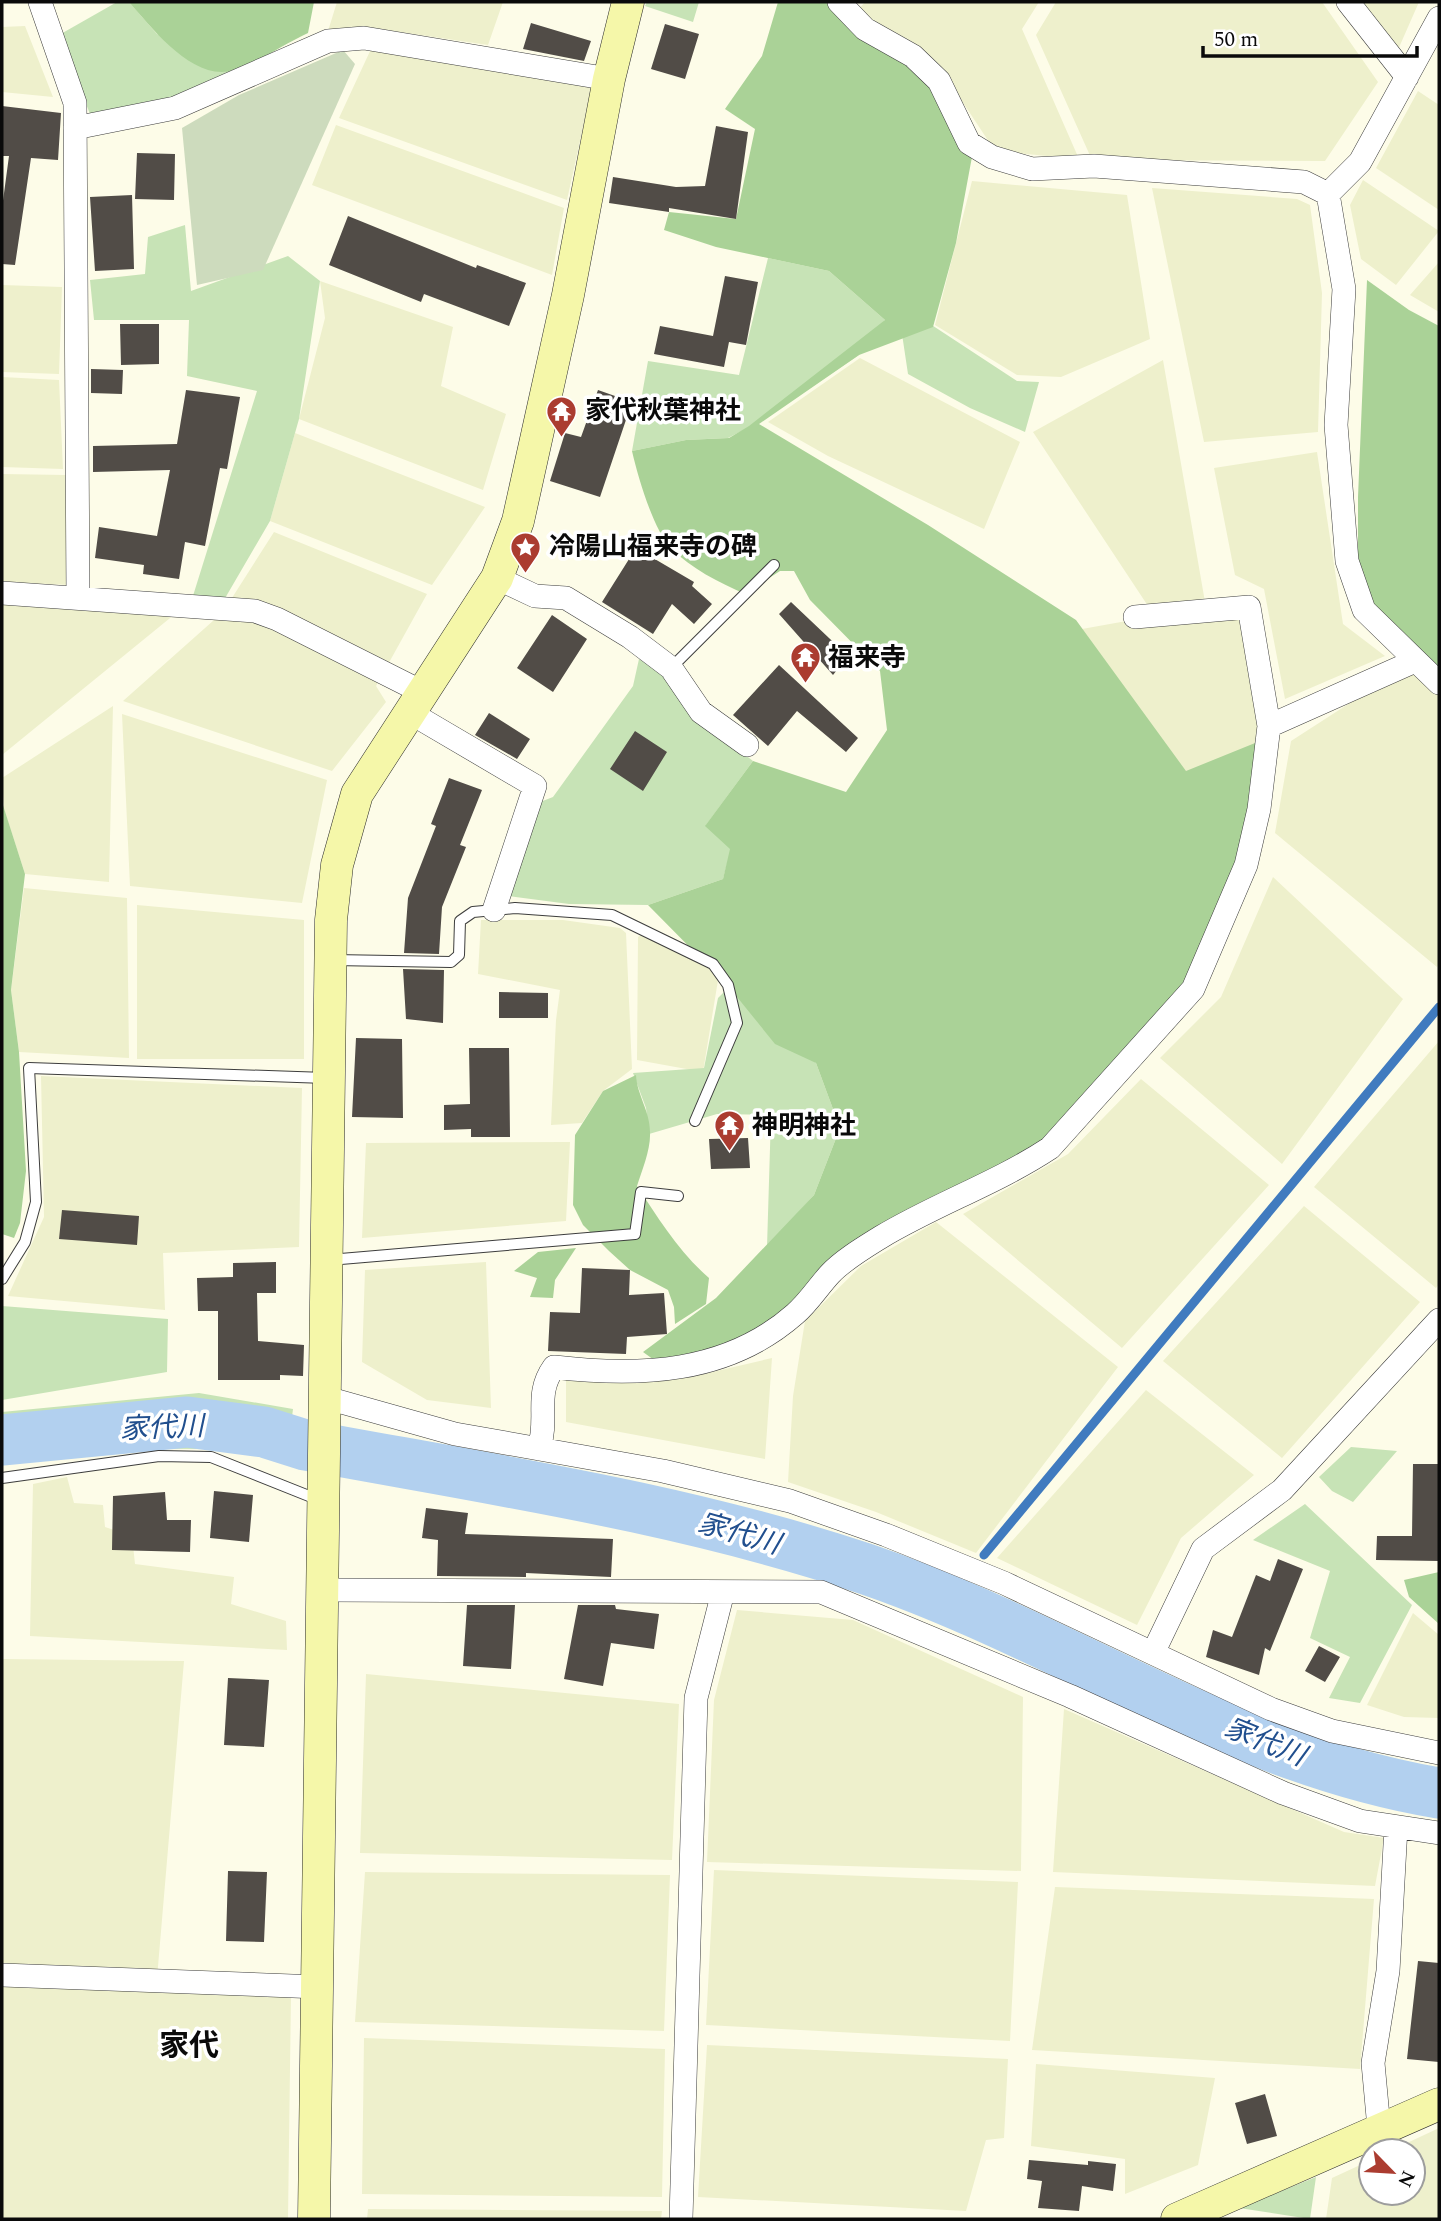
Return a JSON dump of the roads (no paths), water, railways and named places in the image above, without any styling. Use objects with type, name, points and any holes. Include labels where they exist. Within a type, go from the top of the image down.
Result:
[{"type":"street","points":[[40,2],[75,103],[78,597]]},
{"type":"street","points":[[314,2219],[320,1987],[330,960],[337,865],[348,817],[370,771],[497,579],[518,521],[568,295],[609,79],[628,2]]},
{"type":"street","points":[[839,2],[865,29],[913,56],[939,81],[969,143],[992,157],[1032,169],[1094,166],[1304,182],[1328,194]]},
{"type":"street","points":[[1348,2],[1407,77]]},
{"type":"street","points":[[1328,194],[1360,162],[1439,18]]},
{"type":"street","points":[[75,128],[175,108],[328,41],[364,38],[609,79]]},
{"type":"street","points":[[1328,194],[1344,289],[1336,425],[1347,561],[1364,610],[1439,683]]},
{"type":"street","points":[[497,579],[535,596],[566,598],[630,637],[671,668],[701,712],[747,745]]},
{"type":"street","points":[[2,593],[255,611],[277,619],[415,702],[535,786],[494,910]]},
{"type":"street","points":[[539,1449],[544,1432],[542,1383],[554,1367],[597,1372],[668,1370],[717,1360],[760,1339],[794,1314],[832,1271],[881,1237],[1022,1166],[1050,1148],[1193,989],[1246,865],[1259,808],[1269,726],[1249,607],[1135,617]]},
{"type":"street","points":[[1269,726],[1415,661]]},
{"type":"street","points":[[1153,1653],[1203,1549],[1282,1490],[1439,1320]]},
{"type":"street","points":[[326,1405],[455,1434],[663,1471],[790,1501],[886,1535],[1004,1583],[1271,1709],[1332,1731],[1439,1752]]},
{"type":"street","points":[[323,1590],[821,1592],[1070,1696],[1283,1793],[1360,1821],[1439,1833]]},
{"type":"street","points":[[681,2219],[696,1698],[723,1592]]},
{"type":"street","points":[[1379,2128],[1373,2063],[1388,1971],[1396,1827]]},
{"type":"street","points":[[2,1975],[320,1987]]},
{"type":"street","points":[[1177,2219],[1210,2212],[1379,2128],[1439,2104]]},
{"type":"lane","points":[[671,668],[774,565]]},
{"type":"lane","points":[[330,960],[451,962],[459,956],[460,920],[473,912],[515,908],[612,915],[713,964],[729,985],[737,1023],[695,1121]]},
{"type":"lane","points":[[2,1279],[25,1242],[36,1202],[29,1068],[329,1078]]},
{"type":"lane","points":[[328,1260],[635,1234],[641,1192],[678,1196]]},
{"type":"lane","points":[[2,1478],[159,1455],[211,1457],[325,1491]]},
{"type":"waterway","points":[[984,1555],[1439,1007]]},
{"type":"waterway","name":"家代川","points":[[2,1440],[187,1422],[264,1432],[305,1445],[588,1497],[728,1529],[866,1569],[938,1596],[1219,1725],[1291,1753],[1364,1777],[1439,1793]]},
{"type":"waterway","points":[[959,1607],[967,1586]]},
{"type":"place","name":"家代秋葉神社","points":[[562,438]]},
{"type":"place","name":"冷陽山福来寺の碑","points":[[526,574]]},
{"type":"place","name":"福来寺","points":[[805,685]]},
{"type":"place","name":"神明神社","points":[[729,1153]]},
{"type":"district","name":"家代","points":[[189,2046]]}]
